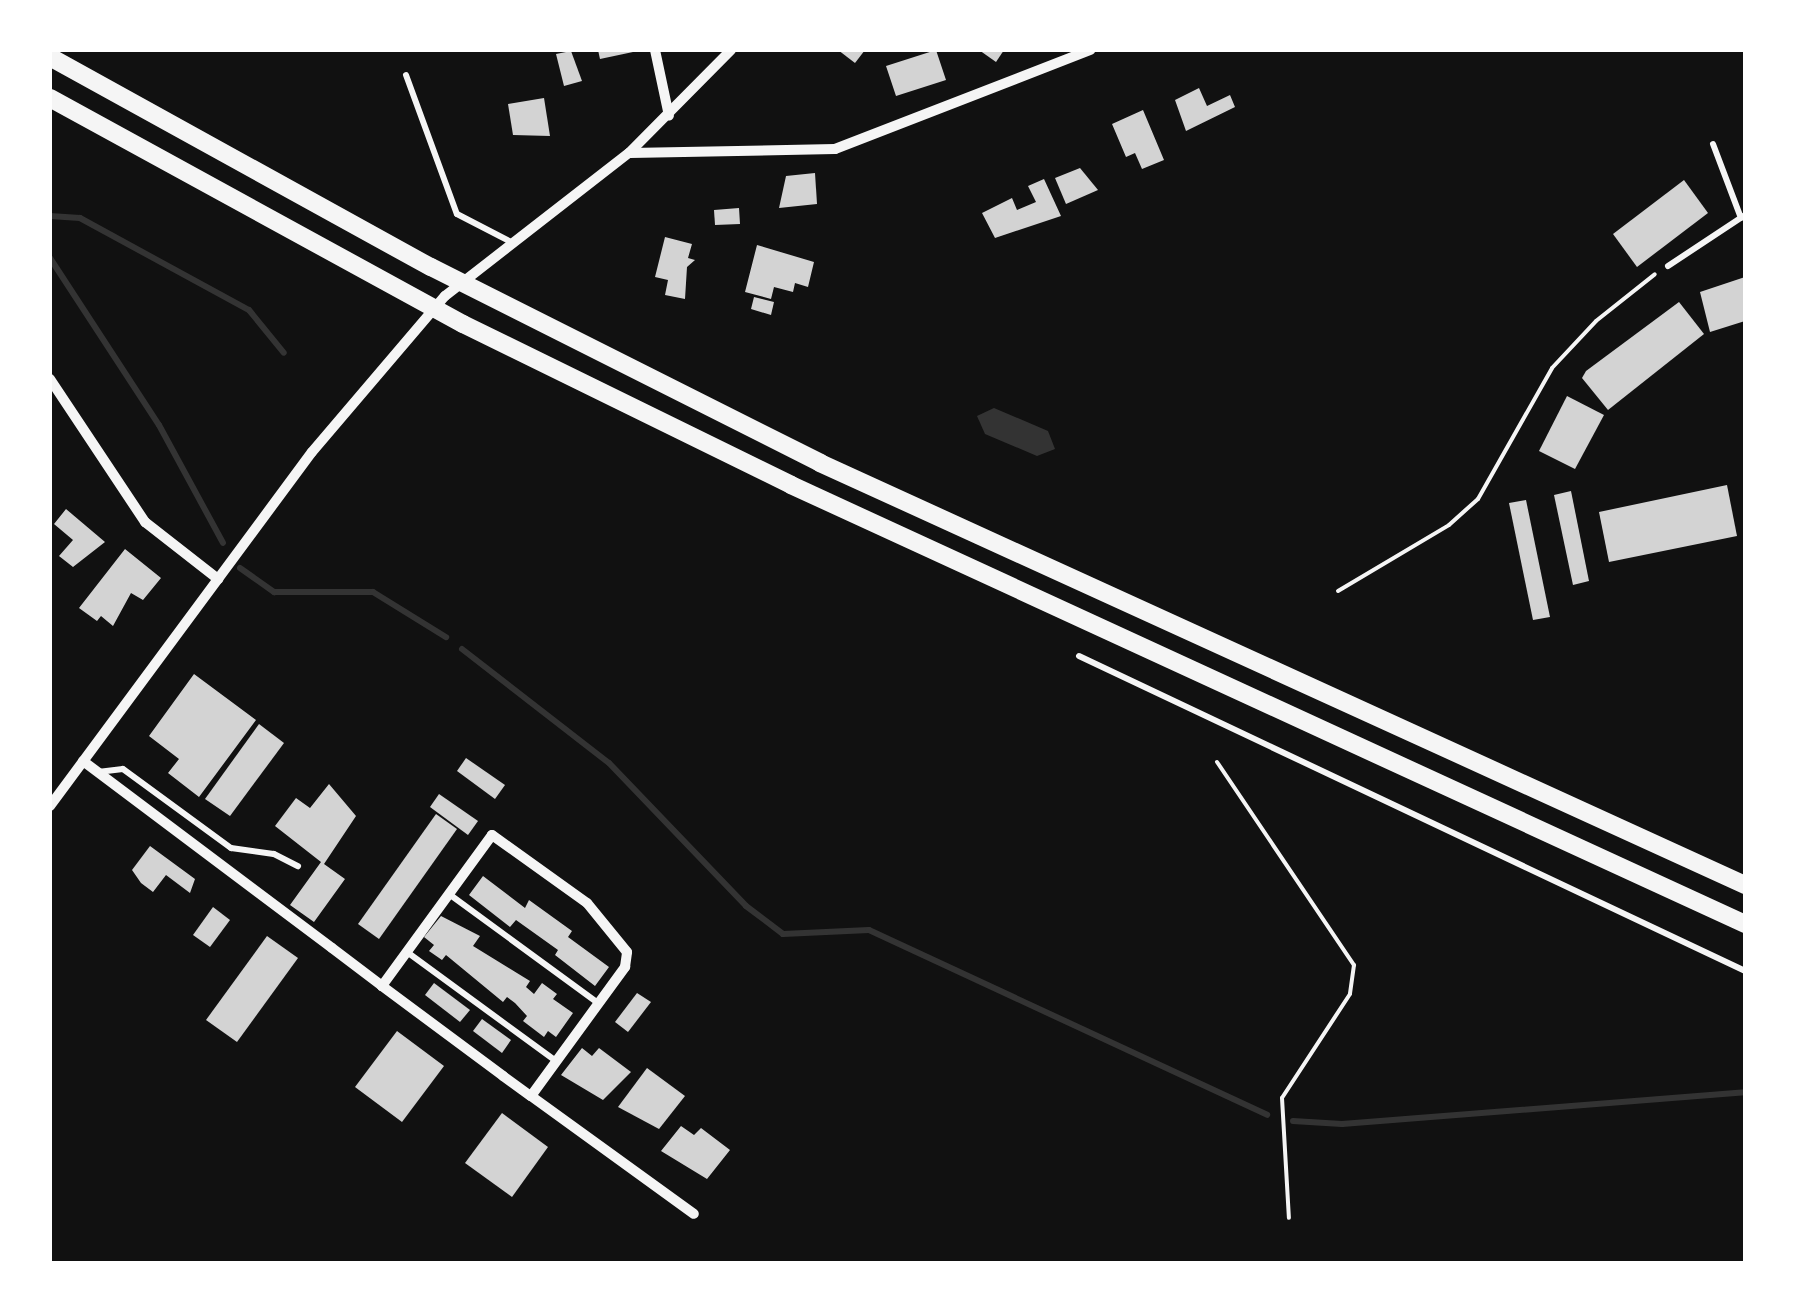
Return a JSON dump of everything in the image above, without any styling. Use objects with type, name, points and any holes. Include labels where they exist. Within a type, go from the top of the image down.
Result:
[{"type":"main road","points":[[50,57],[431,267],[820,463],[1745,885]]},
{"type":"main road","points":[[50,98],[463,324],[1246,700],[1745,924]]},
{"type":"street","points":[[656,50],[668,116]]},
{"type":"street","points":[[50,806],[312,452],[445,296],[509,241],[629,153],[731,50]]},
{"type":"street","points":[[629,153],[834,149],[1090,50]]},
{"type":"street","points":[[50,379],[146,522],[218,578]]},
{"type":"street","points":[[83,761],[694,1214]]},
{"type":"street","points":[[382,986],[492,836],[576,894],[627,952],[625,968],[531,1096]]},
{"type":"lane","points":[[406,75],[457,214],[509,241]]},
{"type":"lane","points":[[1668,266],[1743,217],[1714,144]]},
{"type":"lane","points":[[1079,656],[1745,970]]},
{"type":"lane","points":[[98,772],[123,769],[231,848],[274,854],[298,866]]},
{"type":"lane","points":[[449,894],[599,1004]]},
{"type":"lane","points":[[407,952],[557,1062]]},
{"type":"path","points":[[1338,590],[1450,525],[1478,499],[1552,368],[1596,321],[1668,266]]},
{"type":"path","points":[[1217,762],[1354,965],[1350,994],[1282,1098],[1289,1218]]},
{"type":"shaded area","points":[[994,408],[1048,431],[1055,449],[1037,456],[985,434],[977,416]]},
{"type":"building","points":[[598,50],[633,50],[633,52],[600,59]]},
{"type":"building","points":[[838,50],[865,50],[855,63]]},
{"type":"building","points":[[936,50],[946,80],[896,96],[886,66]]},
{"type":"building","points":[[979,50],[1004,50],[996,62]]},
{"type":"building","points":[[571,51],[582,81],[564,86],[556,54]]},
{"type":"building","points":[[1199,88],[1207,106],[1230,95],[1235,107],[1186,131],[1175,100]]},
{"type":"building","points":[[544,98],[550,136],[513,135],[508,104]]},
{"type":"building","points":[[1143,110],[1164,160],[1142,169],[1135,153],[1126,157],[1112,124]]},
{"type":"building","points":[[1080,168],[1098,190],[1066,204],[1055,178]]},
{"type":"building","points":[[815,173],[817,204],[779,208],[786,176]]},
{"type":"building","points":[[1044,179],[1061,216],[995,238],[982,213],[1012,198],[1017,210],[1036,202],[1028,186]]},
{"type":"building","points":[[1684,180],[1708,213],[1637,267],[1613,234]]},
{"type":"building","points":[[739,208],[740,224],[715,225],[714,210]]},
{"type":"building","points":[[665,237],[692,244],[688,258],[695,260],[687,267],[685,299],[665,295],[668,280],[655,277]]},
{"type":"building","points":[[757,245],[814,262],[808,287],[795,283],[793,292],[774,287],[771,299],[745,292]]},
{"type":"building","points":[[1745,277],[1745,321],[1710,332],[1700,292]]},
{"type":"building","points":[[754,297],[774,302],[771,315],[751,309]]},
{"type":"building","points":[[1679,302],[1704,334],[1608,410],[1582,378],[1586,371]]},
{"type":"building","points":[[1567,396],[1604,415],[1575,469],[1539,451]]},
{"type":"building","points":[[1727,485],[1737,536],[1609,562],[1599,512]]},
{"type":"building","points":[[1571,491],[1589,581],[1573,585],[1554,495]]},
{"type":"building","points":[[1526,500],[1550,617],[1533,620],[1509,503]]},
{"type":"building","points":[[66,509],[105,542],[73,567],[59,556],[73,540],[54,524]]},
{"type":"building","points":[[125,549],[161,578],[143,600],[131,593],[113,626],[101,616],[97,621],[79,608]]},
{"type":"building","points":[[194,674],[256,720],[199,797],[168,773],[179,759],[149,736]]},
{"type":"building","points":[[259,724],[284,743],[230,816],[205,799]]},
{"type":"building","points":[[466,758],[505,785],[495,799],[457,771]]},
{"type":"building","points":[[329,784],[356,816],[324,864],[345,879],[314,922],[290,905],[321,862],[275,826],[296,798],[310,808]]},
{"type":"building","points":[[439,794],[478,821],[468,835],[430,807]]},
{"type":"building","points":[[436,814],[457,829],[379,939],[358,924]]},
{"type":"building","points":[[150,846],[195,879],[190,893],[166,875],[153,892],[141,883],[132,870]]},
{"type":"building","points":[[483,876],[525,908],[529,900],[572,931],[568,937],[609,967],[595,986],[555,955],[558,950],[516,920],[510,927],[469,895]]},
{"type":"building","points":[[213,907],[230,920],[210,947],[193,935]]},
{"type":"building","points":[[441,916],[480,936],[473,946],[530,981],[526,987],[534,994],[542,983],[557,994],[553,999],[573,1013],[556,1037],[548,1031],[544,1037],[523,1021],[527,1016],[507,997],[503,1002],[446,955],[442,960],[429,951],[434,945],[424,937]]},
{"type":"building","points":[[267,936],[298,958],[237,1042],[206,1020]]},
{"type":"building","points":[[434,983],[470,1010],[460,1022],[425,995]]},
{"type":"building","points":[[637,993],[651,1002],[628,1032],[615,1022]]},
{"type":"building","points":[[482,1019],[511,1040],[502,1053],[473,1031]]},
{"type":"building","points":[[397,1031],[444,1066],[402,1122],[355,1087]]},
{"type":"building","points":[[582,1048],[592,1056],[599,1048],[631,1072],[603,1100],[561,1075]]},
{"type":"building","points":[[647,1068],[685,1096],[659,1129],[618,1107]]},
{"type":"building","points":[[502,1113],[548,1147],[512,1197],[465,1163]]},
{"type":"building","points":[[681,1126],[694,1135],[701,1128],[730,1150],[707,1179],[661,1151]]},
{"type":"waterway","points":[[50,216],[80,218],[249,310],[284,353]]},
{"type":"waterway","points":[[50,258],[159,425],[223,543]]},
{"type":"waterway","points":[[240,568],[274,592],[373,592],[446,637]]},
{"type":"waterway","points":[[462,649],[609,763],[746,906],[783,934],[869,930],[1267,1115]]},
{"type":"waterway","points":[[1293,1121],[1342,1124],[1745,1092]]}]
